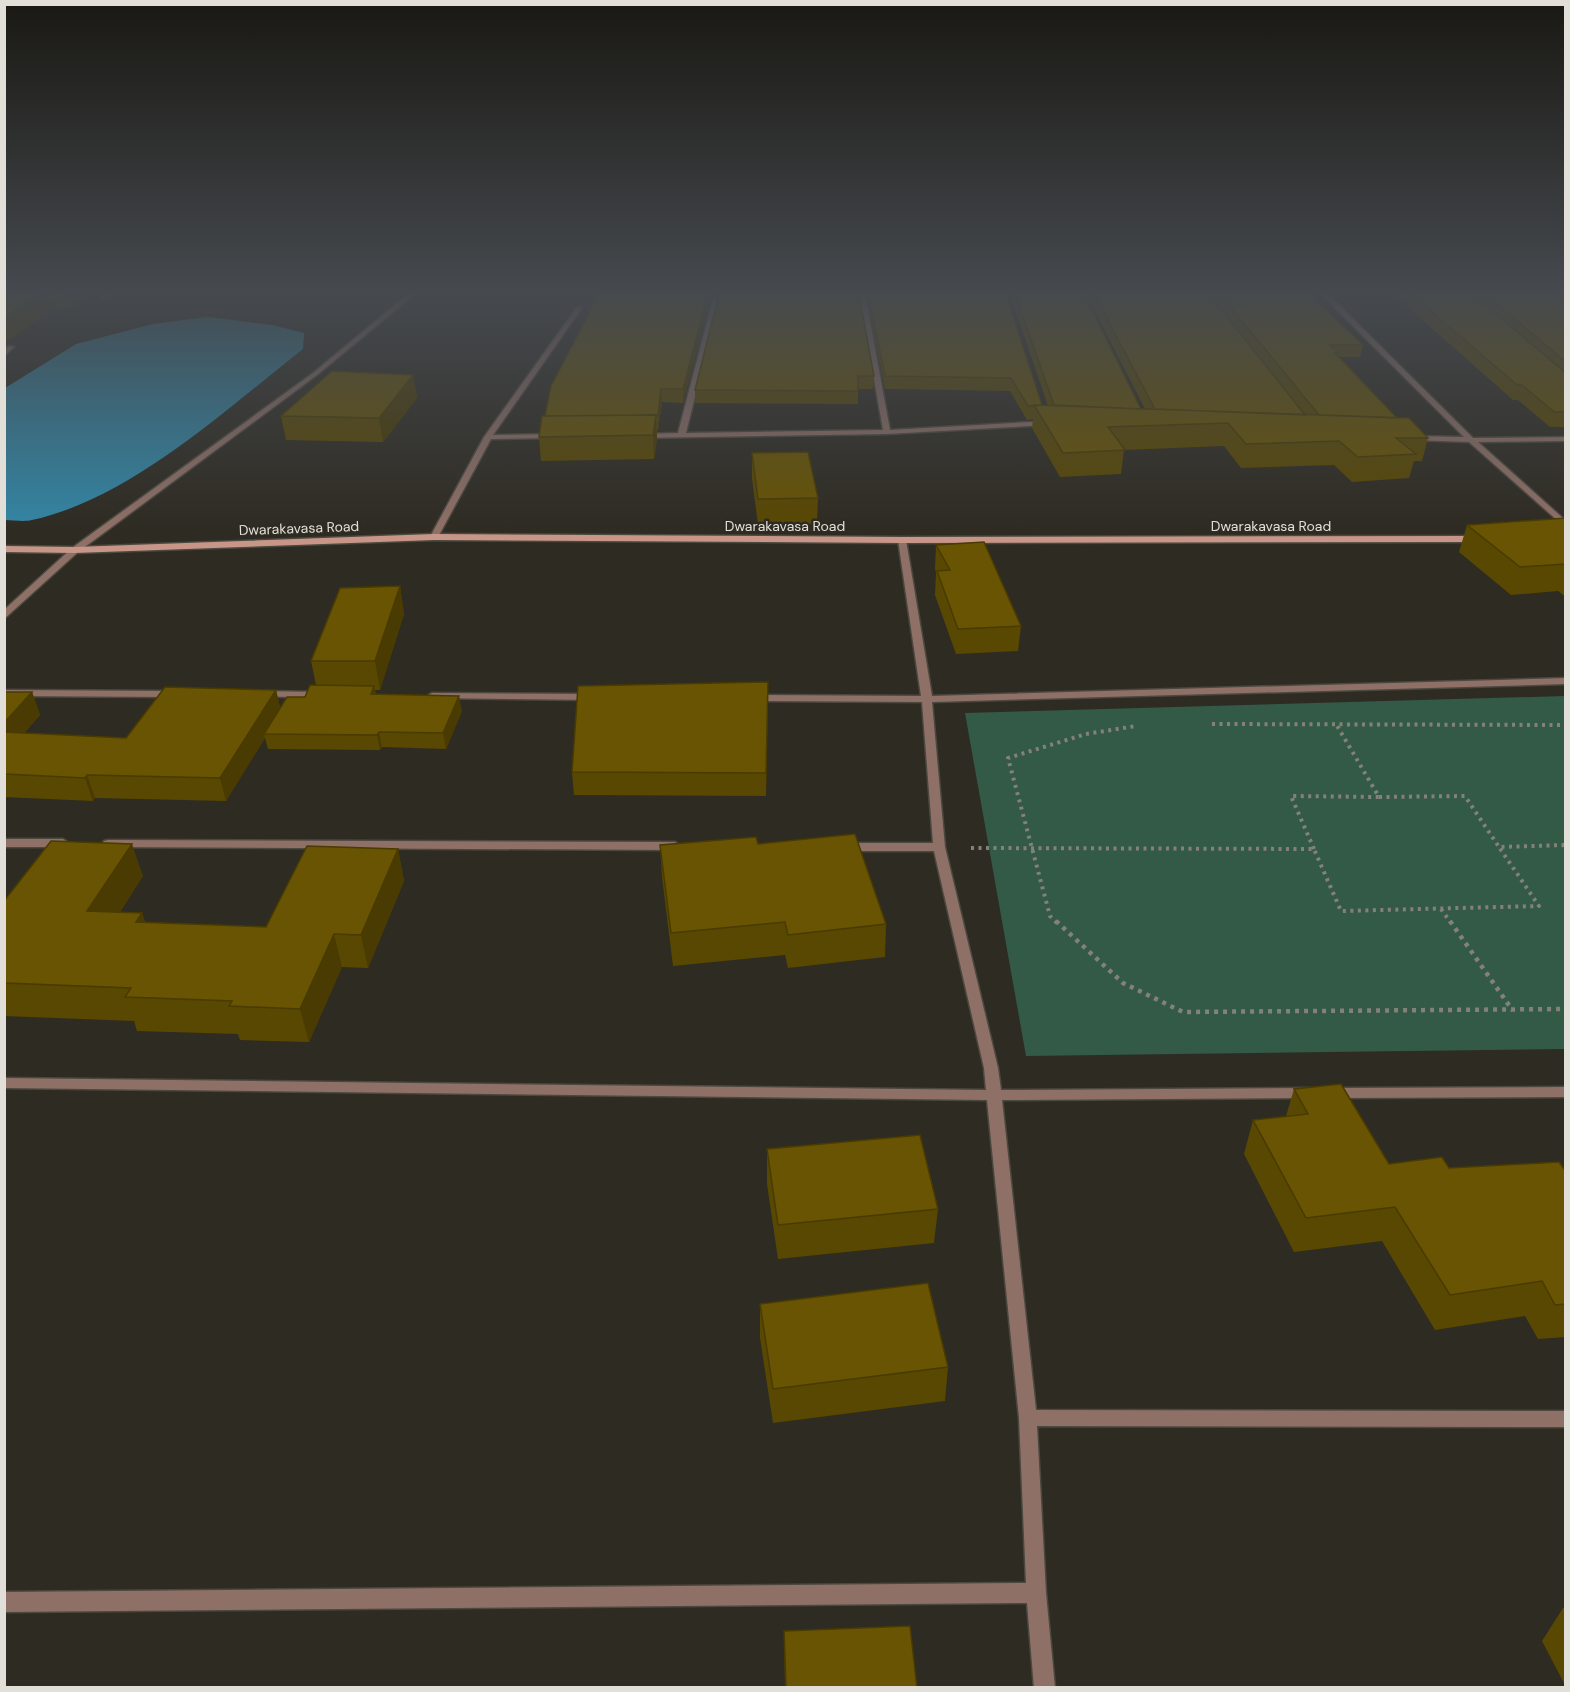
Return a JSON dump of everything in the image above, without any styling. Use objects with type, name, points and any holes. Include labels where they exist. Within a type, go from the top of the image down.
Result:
[{"type":"street","points":[[4,616],[75,550],[316,373]]},
{"type":"street","points":[[434,537],[488,437],[533,373]]},
{"type":"street","points":[[681,436],[697,373]]},
{"type":"street","points":[[876,373],[887,432]]},
{"type":"street","points":[[1404,373],[1471,440],[1566,526]]},
{"type":"street","points":[[1044,412],[1048,423]]},
{"type":"street","points":[[636,436],[887,432],[1059,423]]},
{"type":"street","points":[[488,437],[567,436]]},
{"type":"street","points":[[1404,438],[1566,439]]},
{"type":"street","name":"Dwarakavasa Road","points":[[4,549],[75,550],[434,537],[902,540],[1494,539]]},
{"type":"street","points":[[902,540],[927,699],[939,847],[991,1068],[1028,1418],[1036,1593],[1045,1688]]},
{"type":"street","points":[[735,698],[927,699],[1566,681]]},
{"type":"street","points":[[4,693],[184,694]]},
{"type":"street","points":[[244,694],[328,695]]},
{"type":"street","points":[[424,696],[604,697]]},
{"type":"street","points":[[4,843],[76,843]]},
{"type":"street","points":[[100,844],[687,846]]},
{"type":"street","points":[[831,847],[939,847]]},
{"type":"street","points":[[4,1083],[994,1095],[1566,1092]]},
{"type":"street","points":[[1028,1418],[1566,1419]]},
{"type":"street","points":[[4,1602],[1036,1593]]},
{"type":"path","points":[[1208,724],[1566,725]]},
{"type":"path","points":[[1336,724],[1379,797]]},
{"type":"path","points":[[1139,725],[1086,734],[1008,758],[1050,916],[1123,983],[1183,1012],[1566,1009]]},
{"type":"path","points":[[1291,796],[1379,797],[1465,796],[1539,906],[1341,910],[1291,796]]},
{"type":"path","points":[[1499,847],[1566,845]]},
{"type":"path","points":[[939,847],[1314,849]]},
{"type":"path","points":[[1441,908],[1514,1011]]},
{"type":"green space","points":[[1565,696],[1565,1049],[1026,1056],[965,713]]},
{"type":"water","points":[[29,373],[273,373],[175,450],[140,473],[105,493],[69,509],[29,521],[5,520],[5,388]]},
{"type":"building","points":[[330,373],[413,375],[379,418],[281,416]]},
{"type":"building","points":[[558,373],[687,373],[683,389],[661,389],[658,416],[545,416],[551,386]]},
{"type":"building","points":[[699,373],[873,373],[874,376],[858,376],[858,391],[695,390]]},
{"type":"building","points":[[884,373],[1032,373],[1042,405],[1028,406],[1011,378],[885,376]]},
{"type":"building","points":[[1043,373],[1123,373],[1141,409],[1054,405]]},
{"type":"building","points":[[1136,373],[1272,373],[1305,415],[1155,409]]},
{"type":"building","points":[[1285,373],[1354,373],[1397,418],[1319,415]]},
{"type":"building","points":[[1503,373],[1566,373],[1566,412],[1554,412],[1522,385],[1517,385]]},
{"type":"building","points":[[1034,405],[1409,418],[1428,438],[1396,438],[1416,454],[1358,457],[1339,441],[1246,444],[1228,423],[1108,427],[1125,450],[1063,453]]},
{"type":"building","points":[[656,415],[653,435],[539,437],[542,416]]},
{"type":"building","points":[[808,452],[818,498],[758,499],[752,453]]},
{"type":"building","points":[[1566,518],[1566,564],[1520,567],[1467,525]]},
{"type":"building","points":[[984,542],[1021,626],[958,629],[937,571],[950,570],[936,545]]},
{"type":"building","points":[[400,586],[375,661],[311,661],[340,588]]},
{"type":"building","points":[[768,682],[766,773],[572,772],[578,686]]},
{"type":"building","points":[[310,685],[374,686],[371,694],[459,696],[443,733],[264,734],[287,697],[305,697]]},
{"type":"building","points":[[165,687],[276,690],[220,778],[87,775],[85,778],[4,774],[4,732],[126,738]]},
{"type":"building","points":[[4,692],[32,692],[4,723]]},
{"type":"building","points":[[855,834],[886,924],[788,935],[785,922],[671,933],[660,845],[756,837],[758,844]]},
{"type":"building","points":[[51,841],[132,844],[87,911],[142,913],[136,922],[266,927],[307,846],[398,849],[361,935],[334,934],[300,1009],[229,1006],[232,1001],[125,997],[131,988],[4,983],[4,901]]},
{"type":"building","points":[[1341,1084],[1389,1164],[1442,1157],[1449,1168],[1559,1162],[1566,1169],[1566,1304],[1555,1305],[1542,1281],[1450,1295],[1395,1207],[1306,1218],[1253,1120],[1308,1114],[1294,1089]]},
{"type":"building","points":[[920,1135],[938,1209],[778,1225],[767,1149]]},
{"type":"building","points":[[928,1283],[948,1367],[773,1389],[760,1304]]},
{"type":"building","points":[[910,1626],[917,1688],[786,1688],[784,1631]]}]
